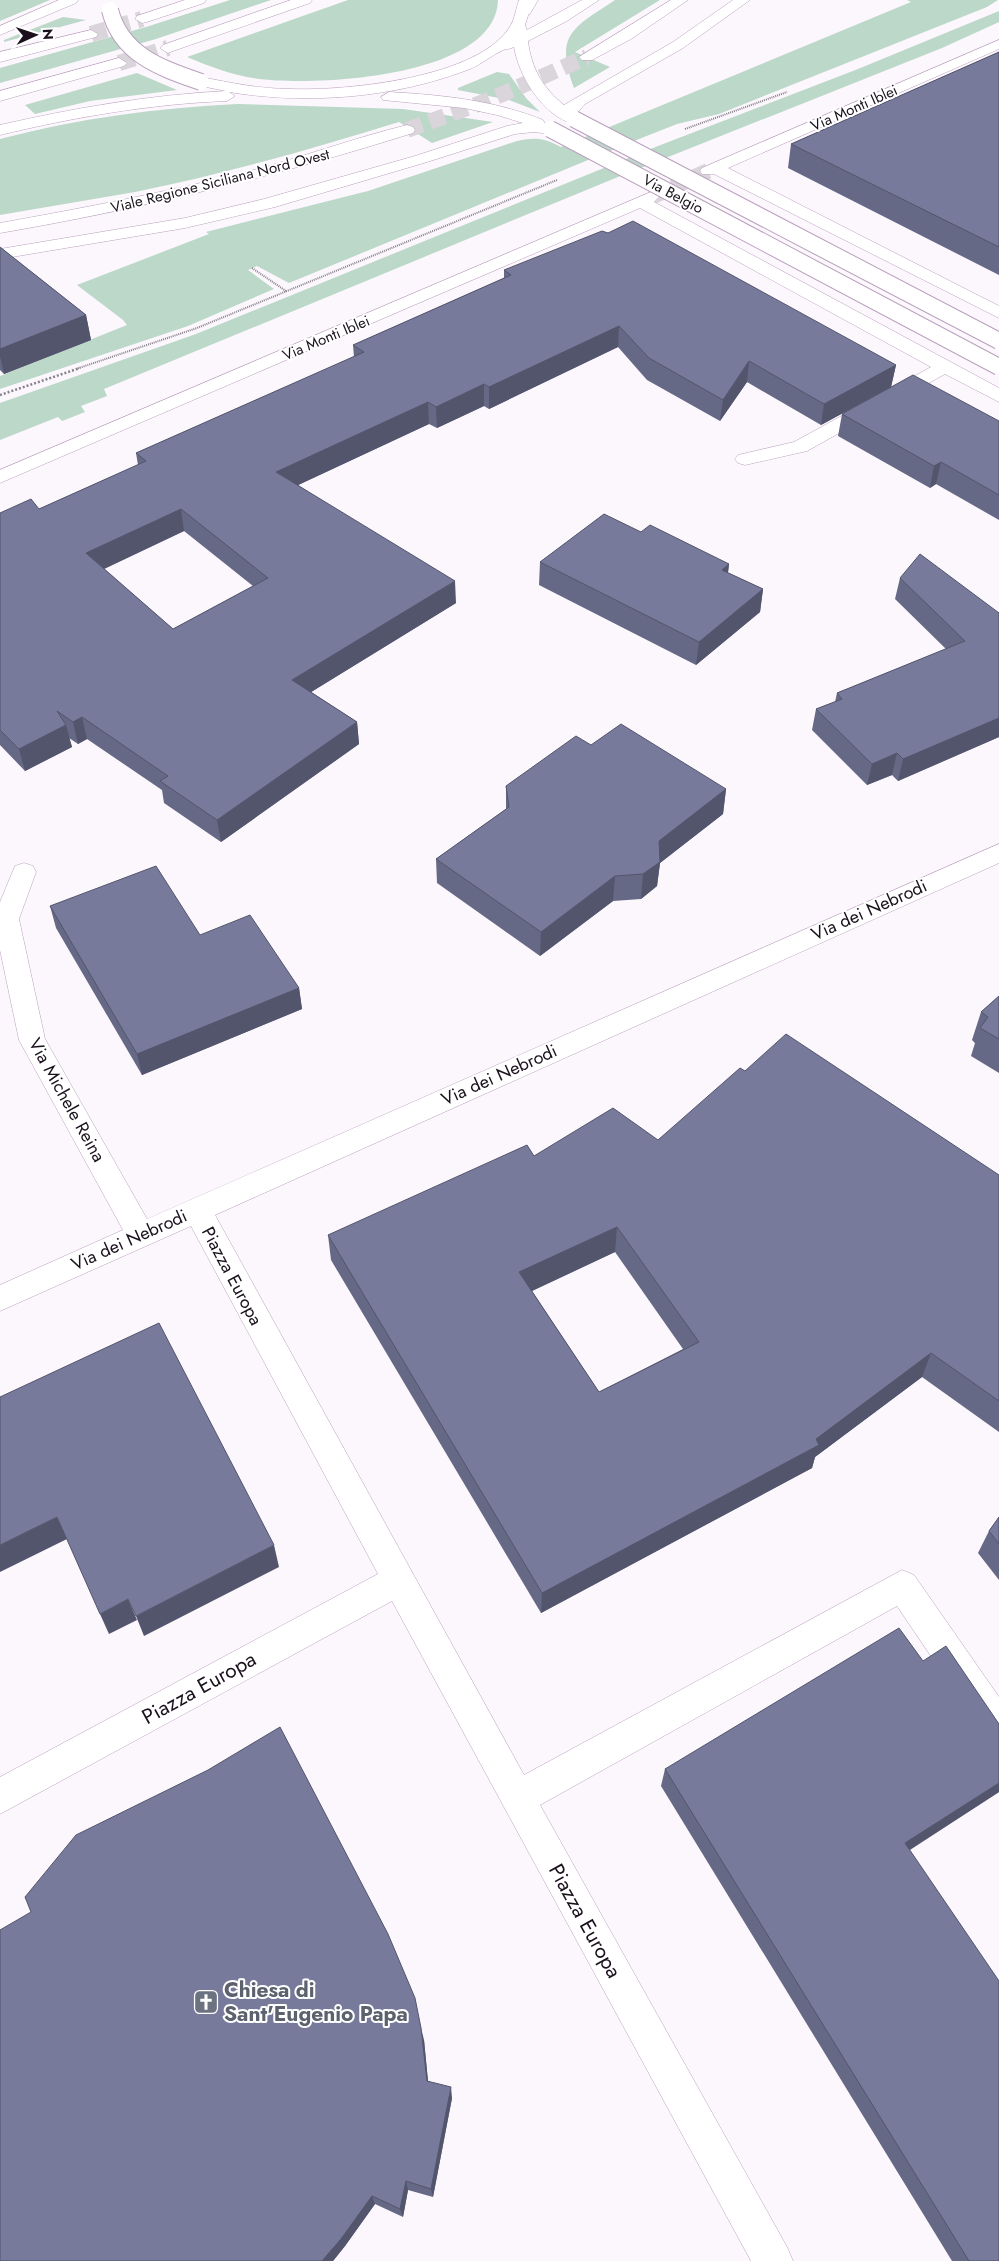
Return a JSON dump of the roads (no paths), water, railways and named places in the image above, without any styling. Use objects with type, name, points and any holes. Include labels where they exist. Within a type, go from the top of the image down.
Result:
[{"type":"street","points":[[0,31],[71,0]]},
{"type":"street","points":[[142,19],[199,0]]},
{"type":"street","points":[[168,48],[306,0]]},
{"type":"street","points":[[0,130],[49,118],[127,104],[199,97],[324,93],[360,90],[420,80],[474,60],[520,33],[592,0]]},
{"type":"street","points":[[587,57],[626,36],[681,0]]},
{"type":"street","points":[[574,119],[569,113],[570,108],[579,101],[678,45],[743,0]]},
{"type":"street","points":[[520,33],[527,4]]},
{"type":"street","points":[[112,5],[112,22],[117,34],[132,48],[161,66],[202,82],[250,91],[291,94]]},
{"type":"street","name":"Via Belgio","points":[[520,33],[520,50],[535,86],[544,97],[574,119],[999,341]]},
{"type":"street","points":[[0,57],[91,34]]},
{"type":"street","name":"Via Monti Iblei","points":[[999,44],[712,170],[999,313]]},
{"type":"street","points":[[0,96],[119,63]]},
{"type":"street","name":"Via Belgio","points":[[324,93],[458,103],[513,114],[550,129],[999,367]]},
{"type":"street","points":[[0,254],[185,223],[337,184],[513,129],[550,129]]},
{"type":"street","name":"Viale Regione Siciliana Nord Ovest","points":[[0,228],[161,199],[286,167],[407,130]]},
{"type":"street","name":"Via Belgio","points":[[645,199],[999,396]]},
{"type":"street","name":"Via Monti Iblei","points":[[0,477],[645,199]]},
{"type":"street","points":[[745,459],[800,448],[944,367]]},
{"type":"street","name":"Via dei Nebrodi","points":[[0,1298],[999,853]]},
{"type":"street","name":"Via Michele Reina","points":[[24,872],[6,918],[32,1040],[141,1235]]},
{"type":"street","name":"Piazza Europa","points":[[196,1210],[517,1798],[773,2261]]},
{"type":"street","name":"Piazza Europa","points":[[0,1796],[398,1580]]},
{"type":"street","points":[[517,1798],[902,1586],[999,1727]]},
{"type":"tunnel","points":[[91,34],[142,19]]},
{"type":"tunnel","points":[[119,63],[168,48]]},
{"type":"tunnel","points":[[407,130],[489,100],[587,57]]},
{"type":"tunnel","points":[[651,197],[708,171]]},
{"type":"place","name":"Chiesa di Sant'Eugenio Papa","points":[[206,2002]]}]
